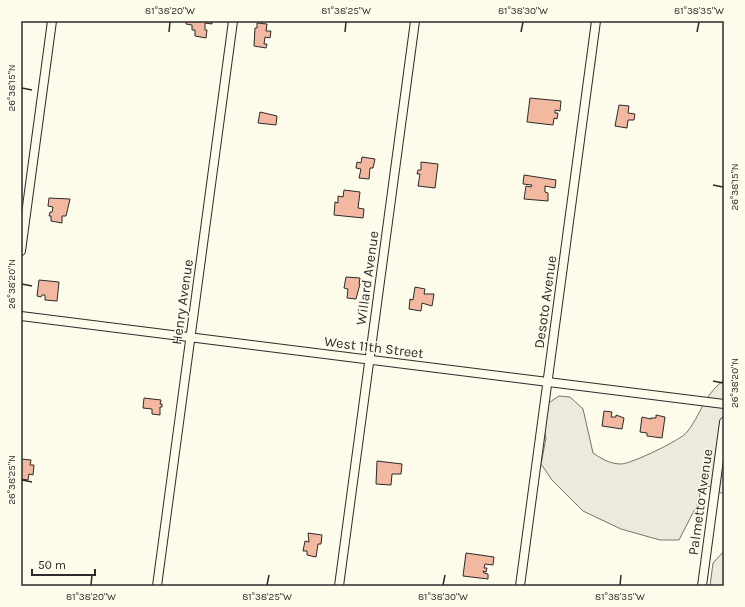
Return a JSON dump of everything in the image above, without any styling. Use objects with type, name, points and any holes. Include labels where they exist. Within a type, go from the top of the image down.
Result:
[{"type":"street","points":[[21,252],[52,21]]},
{"type":"street","name":"Henry Avenue","points":[[157,586],[233,21]]},
{"type":"street","name":"Willard Avenue","points":[[339,586],[415,21]]},
{"type":"street","name":"Desoto Avenue","points":[[520,586],[596,21]]},
{"type":"street","name":"West 11th Street","points":[[21,316],[724,404]]},
{"type":"street","name":"Palmetto Avenue","points":[[702,586],[724,422]]},
{"type":"shaded area","points":[[724,380],[724,494],[716,491],[716,488],[701,485],[699,501],[679,540],[660,540],[621,529],[583,511],[552,480],[541,464],[546,438],[544,429],[547,404],[559,396],[570,397],[583,409],[593,453],[610,462],[621,464],[645,456],[683,436],[692,425],[711,392]]},
{"type":"shaded area","points":[[724,551],[724,586],[710,586],[713,563]]},
{"type":"building","points":[[186,21],[212,21],[212,24],[205,23],[205,30],[207,30],[206,38],[195,36],[195,30],[192,30],[192,25],[186,24]]},
{"type":"building","points":[[257,23],[267,24],[266,31],[271,31],[270,38],[265,37],[264,44],[267,44],[266,48],[254,46],[255,28],[257,28]]},
{"type":"building","points":[[530,98],[561,101],[560,111],[555,110],[555,113],[558,113],[557,119],[554,118],[553,125],[527,122]]},
{"type":"building","points":[[619,105],[629,106],[628,113],[635,114],[634,120],[628,120],[627,128],[615,126]]},
{"type":"building","points":[[260,112],[277,116],[276,125],[258,123]]},
{"type":"building","points":[[362,157],[375,159],[373,168],[370,168],[369,179],[359,178],[361,169],[356,168],[357,162],[361,163]]},
{"type":"building","points":[[421,162],[438,164],[435,188],[418,186],[420,174],[417,174],[418,170],[421,170]]},
{"type":"building","points":[[524,175],[556,180],[555,188],[545,186],[545,192],[548,193],[548,201],[524,199],[526,186],[531,187],[532,185],[523,184]]},
{"type":"building","points":[[344,190],[360,192],[358,208],[364,209],[363,218],[334,215],[335,202],[338,203],[338,196],[343,197]]},
{"type":"building","points":[[49,198],[70,199],[66,216],[62,216],[62,223],[51,221],[51,216],[49,216],[53,207],[48,206]]},
{"type":"building","points":[[346,277],[360,278],[356,299],[347,298],[348,289],[344,288]]},
{"type":"building","points":[[39,280],[59,282],[57,301],[45,300],[45,295],[42,295],[41,297],[37,296]]},
{"type":"building","points":[[415,287],[425,289],[424,294],[434,294],[432,306],[422,303],[421,311],[409,309],[410,299],[413,300]]},
{"type":"building","points":[[144,398],[161,400],[160,404],[162,404],[162,407],[160,407],[160,415],[152,414],[152,409],[143,408]]},
{"type":"building","points":[[604,411],[612,412],[611,417],[616,417],[616,415],[624,418],[622,429],[602,426]]},
{"type":"building","points":[[656,415],[665,417],[662,438],[647,436],[647,433],[640,432],[642,417],[651,419],[656,418]]},
{"type":"building","points":[[21,459],[31,460],[30,465],[34,465],[33,475],[29,474],[28,480],[21,479]]},
{"type":"building","points":[[377,461],[402,464],[401,474],[392,474],[391,485],[376,484]]},
{"type":"building","points":[[308,533],[322,535],[321,544],[318,544],[316,557],[307,555],[307,551],[303,551],[305,541],[309,542]]},
{"type":"building","points":[[466,553],[494,557],[493,565],[485,564],[484,568],[487,568],[486,572],[483,571],[484,573],[488,574],[488,579],[463,576]]}]
